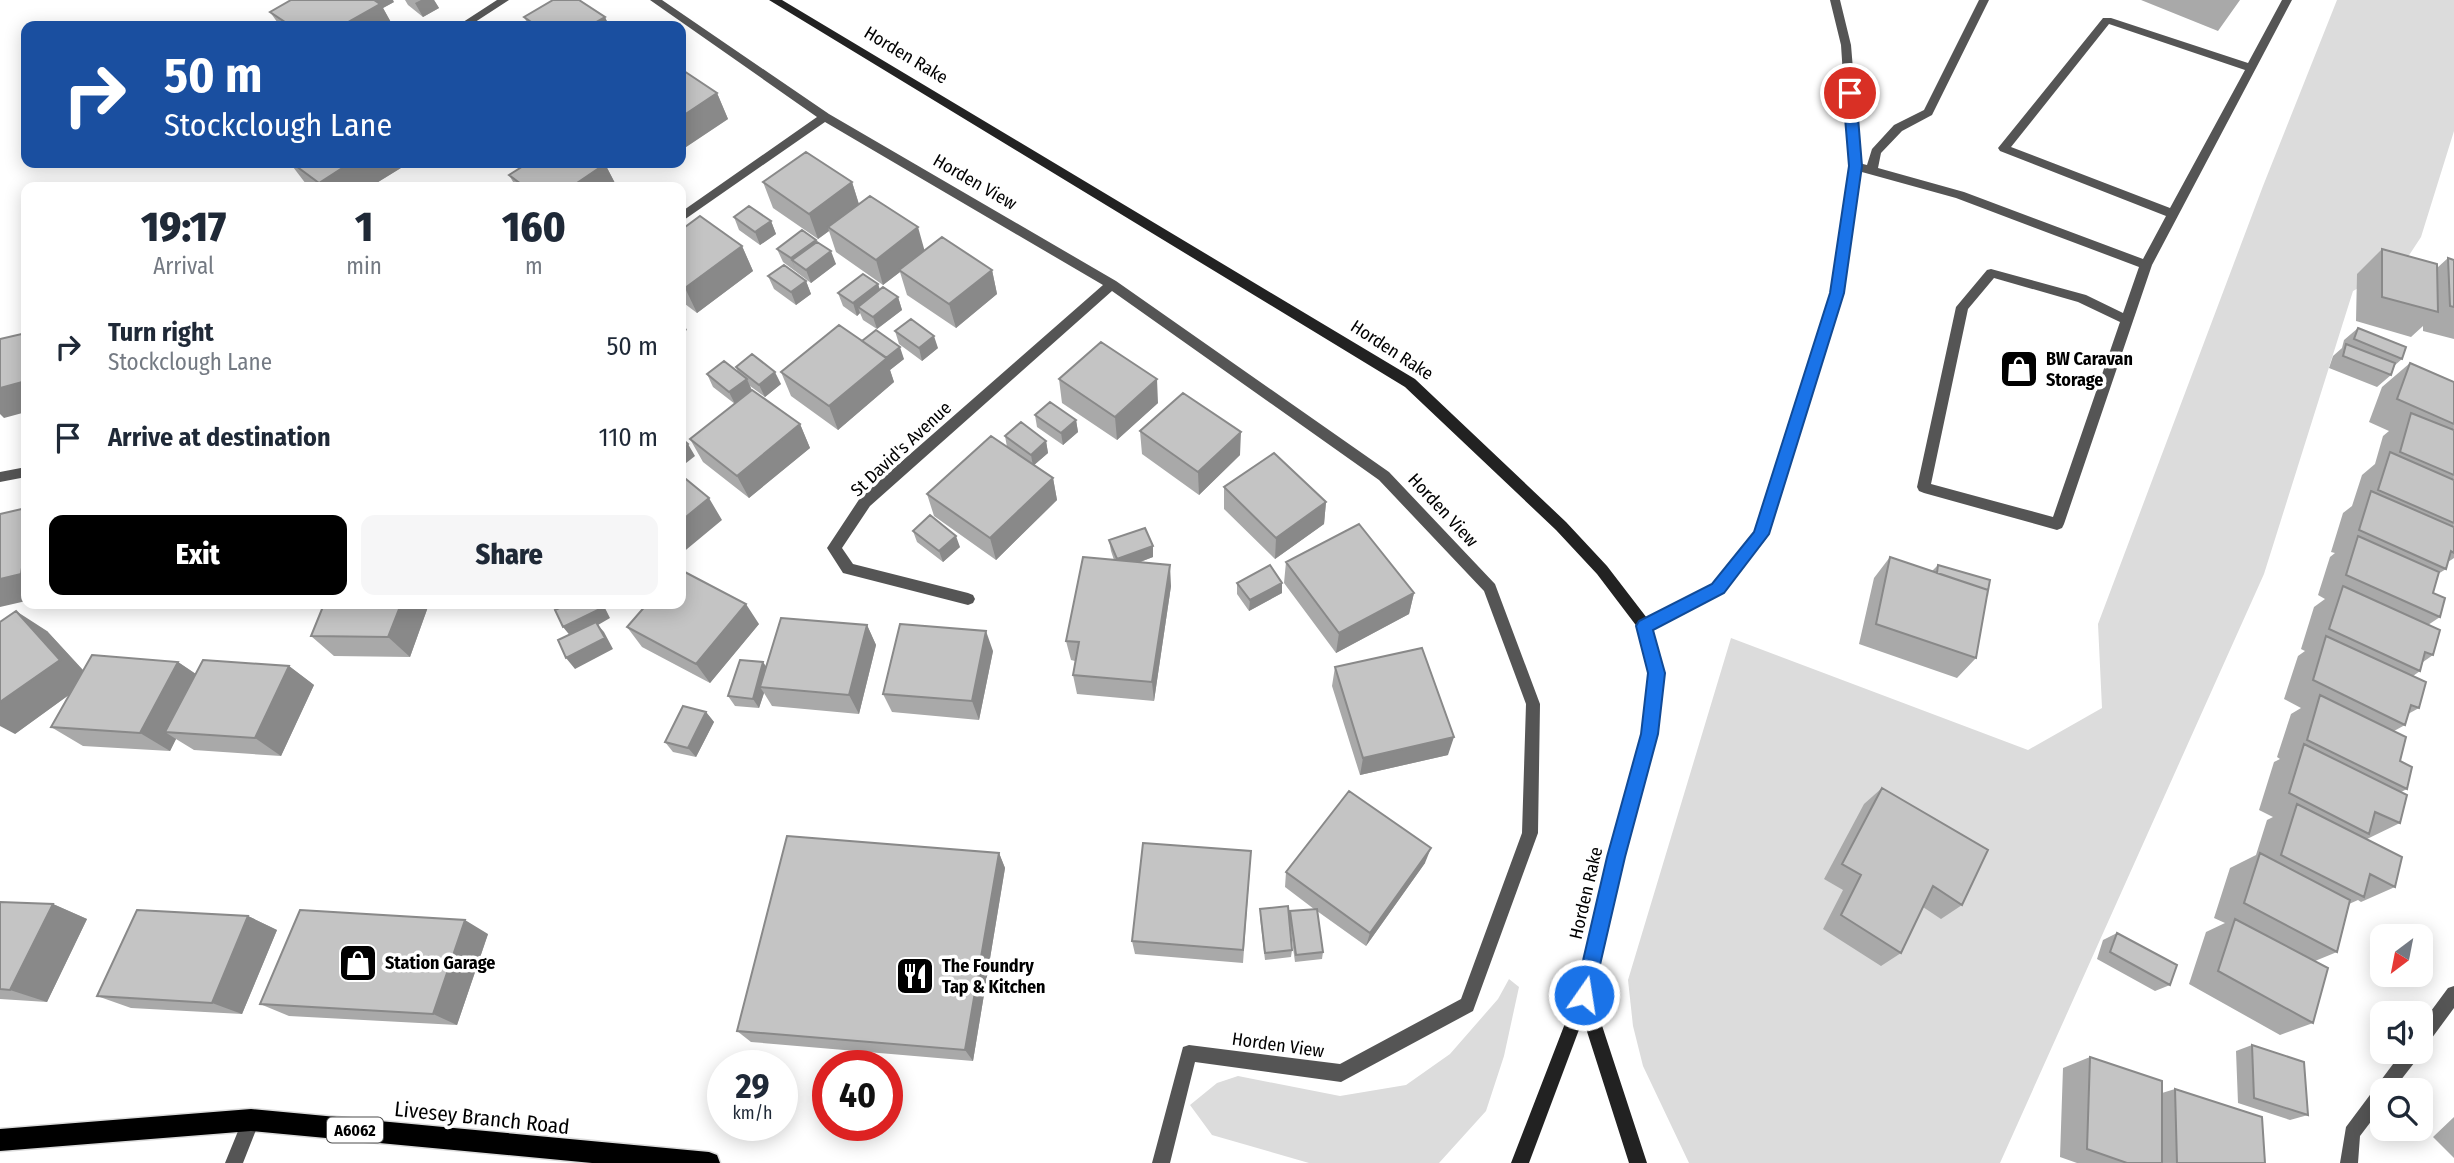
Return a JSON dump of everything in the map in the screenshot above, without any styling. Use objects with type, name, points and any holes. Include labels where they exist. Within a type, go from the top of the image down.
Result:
[{"type":"main road","name":"Livesey Branch Road","points":[[0,1140],[251,1120],[709,1163]]},
{"type":"street","points":[[470,21],[504,0]]},
{"type":"street","name":"Horden View","points":[[655,0],[686,21]]},
{"type":"street","name":"Horden Rake","points":[[774,0],[1410,383],[1561,526],[1602,570],[1644,626],[1656,673],[1650,734],[1616,857],[1584,995],[1520,1163]]},
{"type":"street","points":[[1644,626],[1718,589],[1761,534],[1837,293],[1855,166],[1846,45],[1835,0]]},
{"type":"street","points":[[1872,170],[1876,152],[1898,128],[1928,112],[1984,0]]},
{"type":"street","points":[[2127,320],[2082,298],[1991,273],[1962,307],[1924,487],[2057,524],[2146,265],[2287,0]]},
{"type":"street","points":[[2173,215],[2004,148],[2107,20],[2251,68]]},
{"type":"street","name":"Horden View","points":[[686,21],[825,117],[1112,284],[1384,476],[1490,588],[1533,704],[1530,833],[1467,1005],[1341,1073],[1189,1053],[1161,1163]]},
{"type":"street","points":[[686,214],[825,117]]},
{"type":"street","points":[[1855,166],[1960,195],[2146,265]]},
{"type":"street","name":"St David's Avenue","points":[[968,599],[848,569],[834,548],[865,502],[1112,284]]},
{"type":"street","points":[[0,477],[21,473]]},
{"type":"street","points":[[2433,1022],[2454,994]]},
{"type":"street","points":[[1584,995],[1638,1163]]},
{"type":"street","points":[[2349,1163],[2352,1133],[2370,1109]]},
{"type":"street","points":[[234,1163],[251,1120]]},
{"type":"shaded area","points":[[2337,0],[2454,0],[2454,131],[2421,237],[2404,263],[2353,291],[2264,574],[2000,1163],[1689,1163],[1643,1066],[1633,1026],[1628,980],[1731,638],[2028,750],[2102,708],[2098,624],[2263,186]]},
{"type":"shaded area","points":[[1509,979],[1519,987],[1504,1056],[1486,1111],[1439,1163],[1309,1163],[1212,1135],[1190,1105],[1217,1083],[1238,1076],[1340,1096],[1406,1085],[1450,1054],[1498,999]]},
{"type":"building","points":[[291,0],[374,0],[380,4],[350,21],[284,21],[270,12]]},
{"type":"building","points":[[553,0],[579,0],[605,17],[598,21],[530,21],[524,17]]},
{"type":"building","points":[[686,72],[717,93],[686,114]]},
{"type":"building","points":[[806,152],[852,182],[809,214],[763,182]]},
{"type":"building","points":[[299,168],[342,168],[321,182]]},
{"type":"building","points":[[520,168],[599,168],[578,182],[518,182],[509,175]]},
{"type":"building","points":[[870,196],[918,227],[876,260],[828,227]]},
{"type":"building","points":[[749,206],[771,221],[755,232],[734,217]]},
{"type":"building","points":[[700,216],[742,246],[686,287],[686,226]]},
{"type":"building","points":[[802,230],[816,240],[791,258],[777,249]]},
{"type":"building","points":[[942,237],[992,270],[949,304],[899,270]]},
{"type":"building","points":[[817,242],[831,251],[806,270],[792,260]]},
{"type":"building","points":[[2382,249],[2437,264],[2438,312],[2382,297]]},
{"type":"building","points":[[2448,258],[2454,260],[2454,307],[2450,306]]},
{"type":"building","points":[[784,265],[806,281],[791,292],[768,276]]},
{"type":"building","points":[[863,274],[878,284],[853,303],[838,293]]},
{"type":"building","points":[[883,287],[898,297],[873,317],[858,307]]},
{"type":"building","points":[[911,319],[934,336],[919,348],[895,331]]},
{"type":"building","points":[[839,325],[887,358],[829,406],[781,372]]},
{"type":"building","points":[[2358,328],[2406,347],[2402,359],[2354,339]]},
{"type":"building","points":[[876,330],[900,347],[886,358],[862,341]]},
{"type":"building","points":[[21,334],[21,382],[0,388],[0,339]]},
{"type":"building","points":[[1101,342],[1157,379],[1115,417],[1059,379]]},
{"type":"building","points":[[2346,344],[2395,363],[2391,375],[2343,356]]},
{"type":"building","points":[[752,354],[775,372],[759,385],[736,367]]},
{"type":"building","points":[[724,361],[747,379],[729,392],[707,374]]},
{"type":"building","points":[[2410,363],[2454,382],[2454,424],[2397,399]]},
{"type":"building","points":[[752,390],[800,424],[737,476],[690,439]]},
{"type":"building","points":[[1183,393],[1241,432],[1198,472],[1140,431]]},
{"type":"building","points":[[1050,402],[1076,420],[1061,433],[1035,415]]},
{"type":"building","points":[[2411,413],[2454,430],[2454,475],[2400,452]]},
{"type":"building","points":[[1021,422],[1046,441],[1031,455],[1005,436]]},
{"type":"building","points":[[991,436],[1053,478],[990,538],[927,494]]},
{"type":"building","points":[[2390,452],[2454,480],[2454,523],[2378,490]]},
{"type":"building","points":[[1274,453],[1326,502],[1276,538],[1224,487]]},
{"type":"building","points":[[686,479],[709,498],[686,517]]},
{"type":"building","points":[[2371,491],[2454,527],[2454,553],[2451,551],[2446,569],[2359,530]]},
{"type":"building","points":[[21,509],[21,574],[0,579],[0,514]]},
{"type":"building","points":[[930,515],[956,536],[939,551],[913,531]]},
{"type":"building","points":[[1359,524],[1414,593],[1339,633],[1286,562]]},
{"type":"building","points":[[1145,528],[1153,546],[1117,559],[1109,540]]},
{"type":"building","points":[[2358,536],[2439,572],[2433,593],[2445,598],[2440,617],[2346,575]]},
{"type":"building","points":[[1083,557],[1170,565],[1152,682],[1073,675],[1079,642],[1066,641]]},
{"type":"building","points":[[1890,557],[1988,590],[1976,658],[1876,624]]},
{"type":"building","points":[[1270,565],[1282,583],[1250,600],[1237,583]]},
{"type":"building","points":[[1938,565],[1990,580],[1987,596],[1988,590],[1937,573]]},
{"type":"building","points":[[686,573],[746,604],[696,664],[627,627],[643,609],[686,609]]},
{"type":"building","points":[[2343,586],[2440,630],[2433,655],[2425,652],[2420,671],[2329,629]]},
{"type":"building","points":[[322,609],[399,609],[388,637],[311,636]]},
{"type":"building","points":[[557,609],[600,609],[563,627],[555,610]]},
{"type":"building","points":[[16,611],[60,660],[0,702],[0,622]]},
{"type":"building","points":[[781,618],[867,625],[849,695],[760,687]]},
{"type":"building","points":[[596,622],[605,638],[566,658],[558,640]]},
{"type":"building","points":[[900,624],[986,631],[972,701],[883,694]]},
{"type":"building","points":[[2326,636],[2426,682],[2419,708],[2411,705],[2405,725],[2313,680]]},
{"type":"building","points":[[1422,648],[1454,737],[1363,758],[1335,667]]},
{"type":"building","points":[[92,655],[178,662],[140,733],[51,727]]},
{"type":"building","points":[[203,660],[289,666],[255,738],[165,732]]},
{"type":"building","points":[[740,660],[763,662],[753,699],[728,696]]},
{"type":"building","points":[[2320,695],[2406,737],[2400,761],[2412,767],[2407,789],[2307,740]]},
{"type":"building","points":[[683,706],[706,712],[688,748],[665,742]]},
{"type":"building","points":[[2304,744],[2407,795],[2400,823],[2375,812],[2369,834],[2289,793]]},
{"type":"building","points":[[1882,788],[1988,850],[1962,905],[1933,886],[1901,953],[1841,915],[1861,875],[1842,864]]},
{"type":"building","points":[[1349,791],[1431,848],[1370,933],[1286,872]]},
{"type":"building","points":[[2297,804],[2402,857],[2395,887],[2370,874],[2364,897],[2281,855]]},
{"type":"building","points":[[787,836],[999,853],[965,1050],[737,1031]]},
{"type":"building","points":[[1143,843],[1251,851],[1243,950],[1132,941]]},
{"type":"building","points":[[2260,853],[2350,900],[2337,952],[2244,903]]},
{"type":"building","points":[[0,902],[53,904],[10,990],[0,989]]},
{"type":"building","points":[[1288,906],[1292,950],[1265,953],[1260,909]]},
{"type":"building","points":[[1317,909],[1323,952],[1296,955],[1290,911]]},
{"type":"building","points":[[137,910],[248,916],[212,1003],[97,996]]},
{"type":"building","points":[[300,910],[465,920],[433,1014],[260,1004]]},
{"type":"building","points":[[2235,919],[2328,968],[2313,1023],[2218,971]]},
{"type":"building","points":[[2117,933],[2177,965],[2170,985],[2110,952]]},
{"type":"building","points":[[2252,1045],[2304,1062],[2308,1115],[2254,1098]]},
{"type":"building","points":[[2090,1057],[2162,1081],[2162,1163],[2127,1163],[2087,1149]]},
{"type":"building","points":[[2175,1089],[2262,1117],[2265,1163],[2177,1163]]},
{"type":"place","name":"BW Caravan Storage","points":[[2019,369]]},
{"type":"place","name":"Station Garage","points":[[358,963]]},
{"type":"place","name":"The Foundry Tap & Kitchen","points":[[915,976]]},
{"type":"route","points":[[1584,995],[1616,857],[1650,734],[1656,673],[1644,626],[1718,589],[1761,534],[1837,293],[1855,166],[1850,93]]}]
